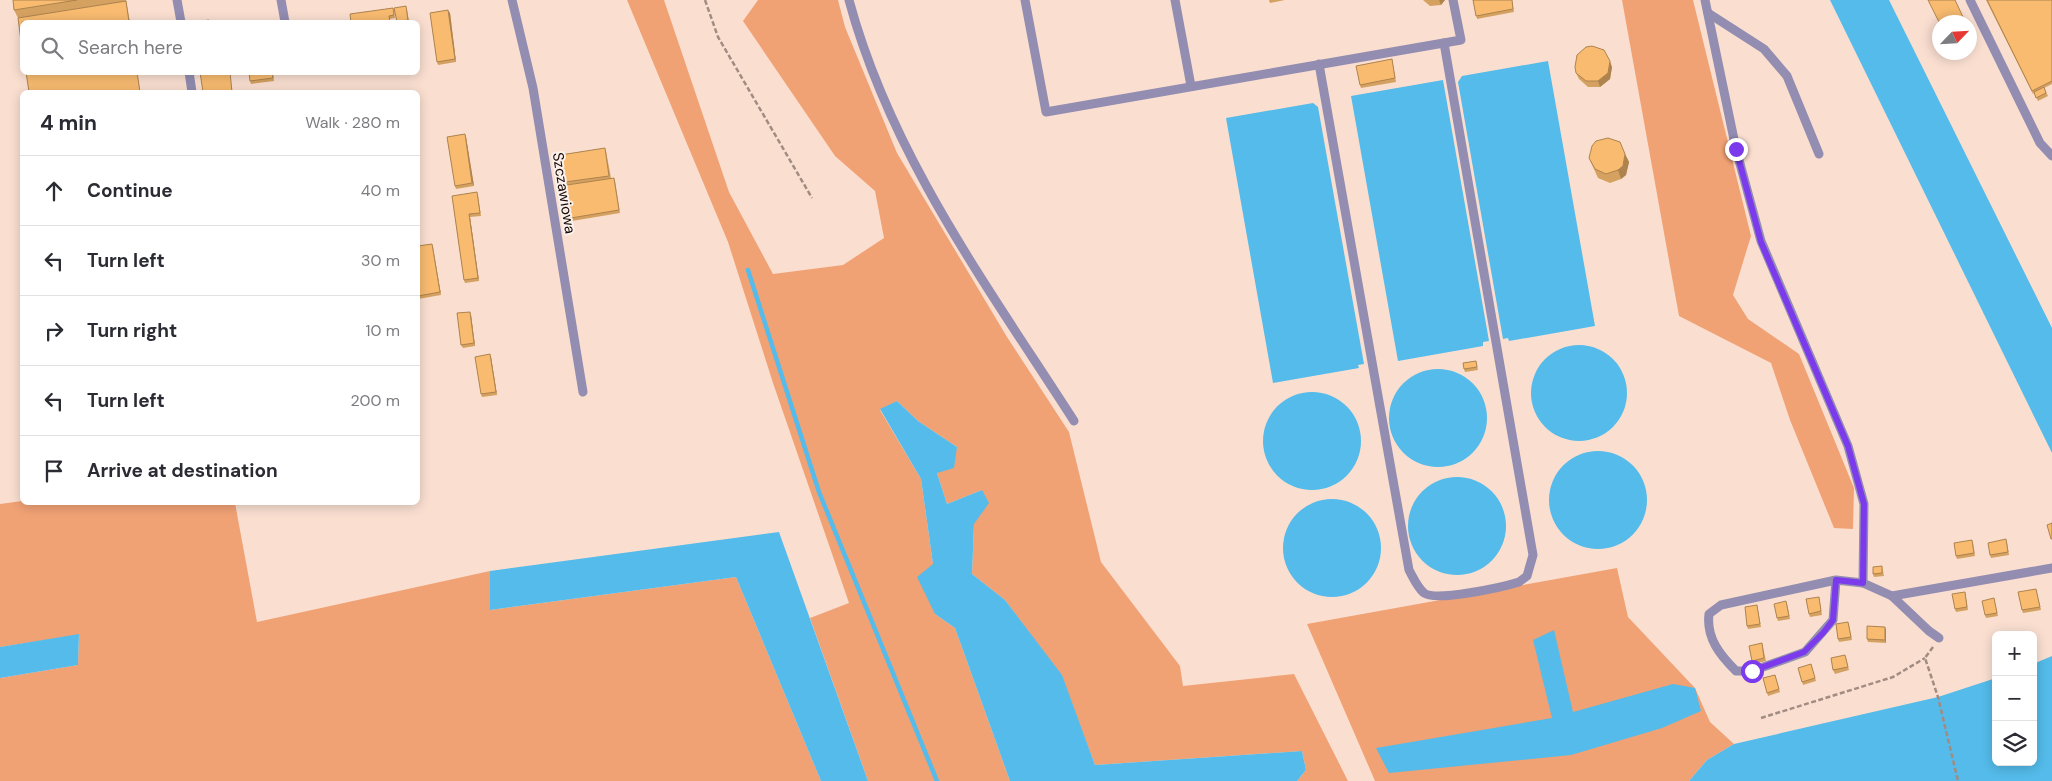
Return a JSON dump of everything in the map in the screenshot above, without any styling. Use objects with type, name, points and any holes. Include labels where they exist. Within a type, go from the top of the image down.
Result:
[{"type":"lane","points":[[177,0],[181,20]]},
{"type":"lane","points":[[281,0],[284,20]]},
{"type":"lane","name":"Szczawiowa","points":[[512,0],[533,88],[583,392]]},
{"type":"lane","points":[[849,0],[878,81],[912,163],[934,202],[1074,421]]},
{"type":"lane","points":[[1025,0],[1046,112],[1460,40],[1453,0]]},
{"type":"lane","points":[[1175,0],[1191,86]]},
{"type":"lane","points":[[1705,0],[1736,149],[1761,242],[1848,446],[1864,504],[1863,583]]},
{"type":"lane","points":[[1970,0],[2040,143],[2052,156]]},
{"type":"lane","points":[[1708,13],[1764,49],[1787,76],[1819,154]]},
{"type":"lane","points":[[1319,64],[1410,570],[1416,584],[1424,593],[1440,597],[1519,582],[1526,576],[1533,556],[1444,43]]},
{"type":"lane","points":[[189,75],[192,90]]},
{"type":"lane","points":[[1892,596],[2052,568]]},
{"type":"lane","points":[[1836,580],[1833,620],[1804,652],[1752,671],[1736,671],[1721,656],[1712,639],[1708,624],[1709,614],[1722,605],[1836,580],[1863,583],[1892,596],[1929,632],[1939,638]]},
{"type":"path","points":[[706,0],[718,37],[812,198]]},
{"type":"path","points":[[1761,718],[1893,677],[1925,658],[1939,638]]},
{"type":"path","points":[[1925,658],[1938,697],[1958,781]]},
{"type":"shaded area","points":[[627,0],[664,0],[729,192],[773,274],[843,265],[884,238],[875,191],[835,156],[743,21],[758,0],[838,0],[845,27],[897,153],[1007,337],[1069,432],[1101,562],[1180,666],[1183,686],[1294,674],[1348,781],[1297,781],[1306,770],[1302,751],[1095,765],[1061,675],[1005,600],[972,574],[974,524],[982,490],[947,504],[937,473],[957,447],[918,421],[897,401],[880,410],[921,479],[933,564],[935,614],[955,628],[1010,781],[868,781],[810,618],[849,603],[773,383],[728,242]]},
{"type":"shaded area","points":[[1622,0],[1693,0],[1751,236],[1733,295],[1748,319],[1799,354],[1854,488],[1853,529],[1834,528],[1790,420],[1771,363],[1679,316]]},
{"type":"shaded area","points":[[20,501],[20,505],[235,505],[257,622],[490,571],[490,610],[736,577],[821,781],[0,781],[0,678],[78,665],[79,635],[0,647],[0,504]]},
{"type":"shaded area","points":[[1617,568],[1628,617],[1695,688],[1710,722],[1734,744],[1707,760],[1689,781],[1375,781],[1307,624]]},
{"type":"water","points":[[1830,0],[1889,0],[2052,328],[2052,453]]},
{"type":"water","points":[[1548,61],[1595,326],[1509,341],[1508,338],[1503,339],[1458,82],[1462,76]]},
{"type":"water","points":[[1443,80],[1489,341],[1483,342],[1483,346],[1398,361],[1351,96]]},
{"type":"water","points":[[1313,103],[1318,107],[1364,364],[1358,365],[1359,368],[1273,383],[1226,118]]},
{"type":"water","points":[[1579,345],[1598,348],[1613,359],[1624,374],[1627,393],[1624,412],[1613,427],[1598,438],[1579,441],[1560,438],[1545,427],[1534,412],[1531,393],[1534,374],[1545,359],[1560,348]]},
{"type":"water","points":[[1438,369],[1448,370],[1465,377],[1479,391],[1486,408],[1486,428],[1479,445],[1465,459],[1448,466],[1438,467],[1428,466],[1411,459],[1397,445],[1390,428],[1389,418],[1390,408],[1397,391],[1411,377],[1428,370]]},
{"type":"water","points":[[1312,392],[1331,396],[1346,407],[1357,422],[1361,441],[1357,460],[1346,475],[1331,486],[1312,490],[1293,486],[1278,475],[1267,460],[1263,441],[1267,422],[1278,407],[1293,396]]},
{"type":"water","points":[[897,401],[918,421],[957,447],[954,468],[937,473],[947,504],[982,490],[989,503],[974,524],[972,574],[1005,600],[1062,675],[1095,765],[1302,751],[1306,770],[1297,781],[1010,781],[955,628],[935,614],[917,577],[933,564],[921,479],[880,409]]},
{"type":"water","points":[[1598,451],[1617,455],[1633,465],[1643,481],[1647,500],[1643,519],[1633,535],[1617,545],[1598,549],[1579,545],[1563,535],[1553,519],[1549,500],[1553,481],[1563,465],[1579,455]]},
{"type":"water","points":[[1457,477],[1467,478],[1484,485],[1498,499],[1505,516],[1505,536],[1498,553],[1484,567],[1467,574],[1457,575],[1447,574],[1430,567],[1416,553],[1409,536],[1408,526],[1409,516],[1416,499],[1430,485],[1447,478]]},
{"type":"water","points":[[1332,499],[1351,503],[1366,514],[1377,529],[1381,548],[1377,567],[1366,582],[1351,593],[1332,597],[1313,593],[1298,582],[1287,567],[1283,548],[1287,529],[1298,514],[1313,503]]},
{"type":"water","points":[[779,532],[868,781],[821,781],[736,577],[490,610],[490,571]]},
{"type":"water","points":[[1554,630],[1573,712],[1673,684],[1695,688],[1701,711],[1662,728],[1571,755],[1389,773],[1376,748],[1552,718],[1533,640]]},
{"type":"water","points":[[79,634],[78,665],[0,678],[0,647]]},
{"type":"water","points":[[2052,656],[2052,781],[1689,781],[1707,760],[1734,744],[1938,697],[1992,679],[1992,766],[2037,766],[2037,662]]},
{"type":"building","points":[[13,0],[77,0],[14,10]]},
{"type":"building","points":[[1473,0],[1512,0],[1513,9],[1476,16]]},
{"type":"building","points":[[1928,0],[1955,0],[1962,15],[1936,15]]},
{"type":"building","points":[[1987,0],[2052,0],[2052,81],[2032,91]]},
{"type":"building","points":[[126,1],[129,20],[20,20],[20,34],[18,18]]},
{"type":"building","points":[[406,6],[408,20],[397,20],[394,8]]},
{"type":"building","points":[[393,8],[394,15],[389,16],[390,20],[351,20],[350,14]]},
{"type":"building","points":[[448,10],[455,59],[437,62],[430,13]]},
{"type":"building","points":[[1592,46],[1604,50],[1610,61],[1608,73],[1598,81],[1586,81],[1576,73],[1577,55],[1586,47]]},
{"type":"building","points":[[1392,59],[1395,78],[1360,85],[1356,66]]},
{"type":"building","points":[[26,75],[137,75],[140,90],[29,90]]},
{"type":"building","points":[[200,75],[230,75],[232,90],[203,90]]},
{"type":"building","points":[[249,75],[272,75],[273,78],[250,81]]},
{"type":"building","points":[[2044,87],[2046,93],[2036,98],[2034,92]]},
{"type":"building","points":[[465,134],[472,183],[455,186],[447,137]]},
{"type":"building","points":[[1608,138],[1620,142],[1625,154],[1623,166],[1606,174],[1595,169],[1589,158],[1592,146],[1596,141]]},
{"type":"building","points":[[605,148],[609,176],[558,183],[554,156]]},
{"type":"building","points":[[614,178],[619,210],[565,219],[560,186]]},
{"type":"building","points":[[477,192],[480,213],[469,214],[478,278],[464,280],[452,196]]},
{"type":"building","points":[[432,244],[440,292],[420,296],[420,246]]},
{"type":"building","points":[[470,312],[474,343],[461,345],[457,313]]},
{"type":"building","points":[[490,354],[496,392],[481,394],[475,357]]},
{"type":"building","points":[[1476,361],[1477,367],[1464,369],[1463,363]]},
{"type":"building","points":[[2052,523],[2052,539],[2051,539],[2047,525]]},
{"type":"building","points":[[2006,539],[2008,552],[1990,555],[1988,543]]},
{"type":"building","points":[[1972,540],[1974,553],[1956,556],[1954,543]]},
{"type":"building","points":[[1882,566],[1882,573],[1873,574],[1873,567]]},
{"type":"building","points":[[2036,589],[2040,607],[2022,610],[2018,592]]},
{"type":"building","points":[[1965,592],[1967,607],[1955,609],[1952,594]]},
{"type":"building","points":[[1819,597],[1821,611],[1809,614],[1806,599]]},
{"type":"building","points":[[1994,598],[1997,613],[1985,615],[1982,601]]},
{"type":"building","points":[[1786,601],[1789,616],[1777,618],[1774,604]]},
{"type":"building","points":[[1757,605],[1760,624],[1747,626],[1745,607]]},
{"type":"building","points":[[1848,622],[1851,637],[1838,639],[1836,624]]},
{"type":"building","points":[[1867,626],[1885,627],[1885,640],[1867,639]]},
{"type":"building","points":[[1762,643],[1764,658],[1752,661],[1749,646]]},
{"type":"building","points":[[1845,655],[1848,667],[1833,670],[1831,658]]},
{"type":"building","points":[[1811,664],[1815,678],[1802,682],[1798,668]]},
{"type":"building","points":[[1775,675],[1779,689],[1767,693],[1763,678]]},
{"type":"waterway","points":[[748,270],[819,492],[937,781]]},
{"type":"route","points":[[1736,149],[1761,242],[1848,446],[1864,504],[1863,583],[1836,580],[1833,620],[1823,633],[1804,652],[1752,671]]}]
